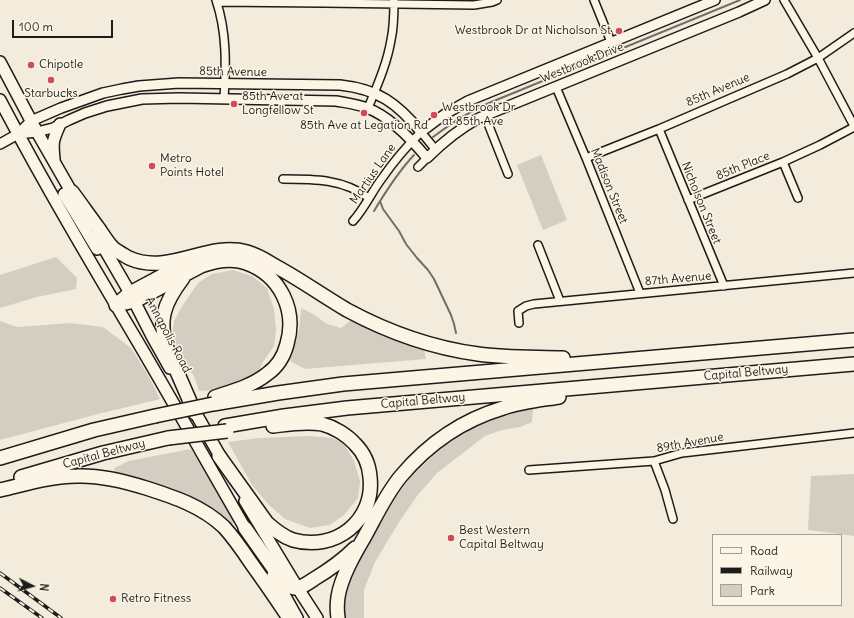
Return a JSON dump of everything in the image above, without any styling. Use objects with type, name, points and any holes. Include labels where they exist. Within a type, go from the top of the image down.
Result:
[{"type":"highway","points":[[72,192],[113,248],[128,258],[156,264],[168,263],[221,250],[247,252],[260,257],[290,274],[332,301],[366,320],[404,336],[434,345],[477,354],[496,356],[632,359]]},
{"type":"highway","points":[[133,297],[198,256]]},
{"type":"highway","points":[[116,305],[211,262],[235,261],[246,263],[271,278],[279,287],[286,299],[289,311],[291,324],[290,337],[286,350],[278,363],[268,374],[255,382],[211,401]]},
{"type":"highway","points":[[185,275],[170,297],[164,317],[163,330],[168,352],[195,413]]},
{"type":"highway","name":"Capital Beltway","points":[[0,458],[94,430],[211,401],[343,384],[854,340]]},
{"type":"highway","name":"Capital Beltway","points":[[0,483],[103,453],[168,438],[226,429],[284,416],[347,408],[854,364]]},
{"type":"highway","points":[[338,618],[337,610],[340,586],[361,541],[388,495],[400,477],[429,448],[446,435],[467,422],[486,413],[524,402],[687,378]]},
{"type":"highway","points":[[219,456],[267,523],[277,532],[292,540],[315,543],[337,537],[347,532],[355,525],[363,515],[368,505],[371,483],[370,471],[366,459],[352,440],[337,430],[322,424],[303,423],[226,429]]},
{"type":"highway","points":[[0,490],[47,479],[79,476],[111,479],[130,483],[186,501],[211,516],[224,527],[289,618]]},
{"type":"highway","points":[[245,528],[283,582],[293,588],[302,586],[329,570],[345,558],[361,541]]},
{"type":"main road","name":"Annapolis Road","points":[[0,62],[37,132],[133,297],[152,336],[219,456],[258,523],[317,618]]},
{"type":"main road","points":[[0,100],[116,305],[298,618]]},
{"type":"main road","points":[[55,163],[53,138],[60,124]]},
{"type":"main road","points":[[18,134],[33,139],[110,271],[120,275]]},
{"type":"street","points":[[594,0],[612,42]]},
{"type":"street","name":"Westbrook Drive","points":[[412,140],[445,114],[468,101],[715,0]]},
{"type":"street","name":"Westbrook Drive","points":[[418,167],[435,149],[468,124],[765,0]]},
{"type":"street","points":[[784,0],[818,58],[854,126]]},
{"type":"street","points":[[224,99],[226,69],[220,17],[216,1],[324,3],[394,2],[474,5],[493,1]]},
{"type":"street","points":[[368,108],[382,75],[390,45],[393,30],[394,2]]},
{"type":"street","name":"85th Avenue","points":[[586,158],[659,129],[787,74],[818,58],[854,33]]},
{"type":"street","name":"85th Avenue","points":[[0,144],[18,134],[32,122],[61,108],[103,92],[139,86],[179,83],[225,83],[340,85],[361,88],[375,93],[397,107],[411,119],[435,149]]},
{"type":"street","name":"Madison Street","points":[[556,87],[640,293]]},
{"type":"street","name":"85th Avenue","points":[[18,134],[37,132],[53,128],[85,113],[111,105],[142,99],[336,101],[368,108],[387,119],[412,140],[427,158]]},
{"type":"street","points":[[76,102],[80,109],[111,105]]},
{"type":"street","points":[[485,116],[508,174]]},
{"type":"street","name":"85th Place","points":[[688,200],[820,146],[854,126]]},
{"type":"street","name":"Nicholson Street","points":[[659,129],[724,286]]},
{"type":"street","name":"Martius Lane","points":[[353,221],[358,216],[382,178],[412,140]]},
{"type":"street","name":"85th Place","points":[[783,162],[798,198]]},
{"type":"street","points":[[283,179],[314,179],[339,183],[354,189],[369,198]]},
{"type":"street","points":[[538,245],[560,301]]},
{"type":"street","name":"87th Avenue","points":[[519,323],[518,311],[526,306],[534,304],[854,274]]},
{"type":"street","name":"89th Avenue","points":[[529,470],[654,461],[682,453],[854,433]]},
{"type":"street","points":[[654,461],[665,490],[673,519]]},
{"type":"green space","points":[[541,155],[567,220],[543,230],[517,165]]},
{"type":"green space","points":[[56,257],[77,278],[76,289],[37,297],[0,308],[0,275]]},
{"type":"green space","points":[[233,270],[252,276],[267,288],[274,309],[276,330],[274,346],[263,362],[256,377],[236,385],[216,390],[199,391],[194,376],[185,364],[176,345],[173,330],[174,321],[198,283],[212,274]]},
{"type":"green space","points":[[301,308],[327,324],[341,328],[351,320],[424,349],[426,359],[305,369],[290,361],[299,331]]},
{"type":"green space","points":[[0,321],[17,327],[70,323],[103,327],[131,348],[149,377],[160,399],[0,440]]},
{"type":"green space","points":[[533,408],[532,422],[520,427],[502,430],[485,436],[437,473],[417,496],[399,522],[375,562],[364,590],[364,618],[345,618],[344,607],[349,583],[392,501],[410,477],[444,446],[480,424]]},
{"type":"green space","points":[[310,436],[333,438],[344,444],[354,461],[360,481],[358,498],[344,515],[330,525],[310,528],[285,519],[269,505],[252,485],[228,442],[259,438]]},
{"type":"green space","points":[[191,449],[234,522],[230,526],[115,475],[114,468],[129,461]]},
{"type":"green space","points":[[854,474],[854,536],[808,530],[811,476]]},
{"type":"waterway","points":[[433,137],[460,118],[489,103],[740,0]]},
{"type":"waterway","points":[[374,211],[392,182],[414,155]]},
{"type":"waterway","points":[[380,201],[383,209],[399,231],[406,244],[434,279],[451,315],[456,333]]},
{"type":"railway","points":[[0,573],[61,618]]},
{"type":"railway","points":[[0,588],[42,618]]},
{"type":"place","name":"Westbrook Dr at Nicholson St","points":[[619,31]]},
{"type":"place","name":"Chipotle","points":[[31,65]]},
{"type":"place","name":"Starbucks","points":[[51,80]]},
{"type":"place","name":"85th Ave at Longfellow St","points":[[234,104]]},
{"type":"place","name":"85th Ave at Legation Rd","points":[[364,113]]},
{"type":"place","name":"Westbrook Dr at 85th Ave","points":[[434,115]]},
{"type":"place","name":"Metro Points Hotel","points":[[152,166]]},
{"type":"place","name":"Best Western Capital Beltway","points":[[451,538]]},
{"type":"place","name":"Retro Fitness","points":[[113,599]]}]
